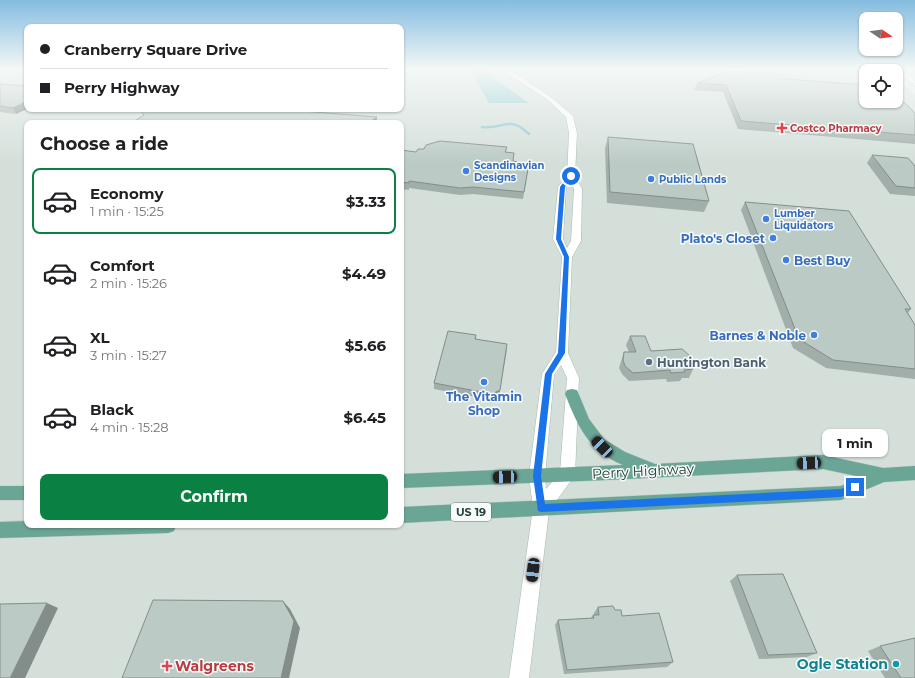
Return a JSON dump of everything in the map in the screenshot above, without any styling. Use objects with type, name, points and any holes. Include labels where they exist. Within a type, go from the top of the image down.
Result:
[{"type":"main road","points":[[572,394],[585,426],[602,447],[620,458],[658,471]]},
{"type":"main road","name":"Perry Highway","points":[[404,481],[658,471],[823,462],[883,475],[915,473]]},
{"type":"main road","name":"Perry Highway","points":[[404,515],[841,493],[883,475]]},
{"type":"main road","points":[[0,493],[24,493]]},
{"type":"main road","points":[[0,530],[67,528]]},
{"type":"street","points":[[541,508],[567,475],[573,378],[562,353],[567,257],[576,241],[578,189],[571,176],[572,125],[568,116],[552,101]]},
{"type":"street","points":[[567,257],[558,239],[562,187],[571,176]]},
{"type":"street","points":[[520,678],[541,508],[537,476],[548,374],[562,353]]},
{"type":"shaded area","points":[[0,101],[24,101],[24,112],[404,112],[404,101],[859,101],[859,108],[903,108],[903,101],[915,101],[915,678],[0,678]]},
{"type":"water","points":[[488,101],[526,101],[529,103],[489,103]]},
{"type":"building","points":[[0,101],[24,101],[24,102],[13,108],[0,106]]},
{"type":"building","points":[[733,101],[859,101],[859,108],[903,108],[904,102],[915,113],[915,135],[741,121]]},
{"type":"building","points":[[142,112],[314,112],[377,117],[372,120],[136,120],[144,115]]},
{"type":"building","name":"Public Lands","points":[[608,137],[693,144],[709,201],[610,192]]},
{"type":"building","name":"Scandinavian Designs","points":[[440,141],[507,147],[505,152],[514,153],[513,161],[517,162],[515,167],[528,169],[524,192],[473,187],[460,188],[409,181],[409,183],[404,182],[404,150],[416,152],[418,149],[424,149],[426,145]]},
{"type":"building","points":[[872,155],[908,158],[915,166],[915,188],[896,186]]},
{"type":"building","points":[[745,202],[849,211],[911,309],[905,309],[915,325],[915,369],[833,360],[799,339]]},
{"type":"building","points":[[448,331],[476,335],[475,339],[507,344],[500,390],[492,394],[434,383]]},
{"type":"building","points":[[630,336],[645,336],[651,351],[682,349],[690,356],[694,363],[693,369],[684,370],[685,372],[671,373],[670,370],[633,373],[625,366],[623,360],[624,352],[636,352]]},
{"type":"building","points":[[783,574],[817,653],[768,655],[737,575]]},
{"type":"building","name":"Walgreens","points":[[153,600],[283,601],[294,621],[281,678],[122,678]]},
{"type":"building","points":[[47,603],[10,678],[0,678],[0,604]]},
{"type":"building","points":[[613,606],[615,610],[621,610],[622,616],[659,613],[673,662],[567,670],[558,620],[594,618],[593,615],[599,615],[598,607]]},
{"type":"building","name":"Ogle Station","points":[[915,638],[915,678],[901,678],[880,646]]},
{"type":"waterway","points":[[482,127],[511,124],[522,128],[529,134]]},
{"type":"place","name":"Costco Pharmacy","points":[[782,128]]},
{"type":"place","name":"Scandinavian Designs","points":[[466,171]]},
{"type":"place","name":"Public Lands","points":[[651,179]]},
{"type":"place","name":"Lumber Liquidators","points":[[766,219]]},
{"type":"place","name":"Plato's Closet","points":[[773,238]]},
{"type":"place","name":"Best Buy","points":[[786,260]]},
{"type":"place","name":"Barnes & Noble","points":[[814,335]]},
{"type":"place","name":"Huntington Bank","points":[[649,362]]},
{"type":"place","name":"The Vitamin Shop","points":[[484,382]]},
{"type":"place","name":"Ogle Station","points":[[896,664]]},
{"type":"place","name":"Walgreens","points":[[167,666]]},
{"type":"route","points":[[571,176],[562,187],[558,239],[567,257],[562,353],[548,374],[537,476],[541,508],[841,493],[855,487]]}]
